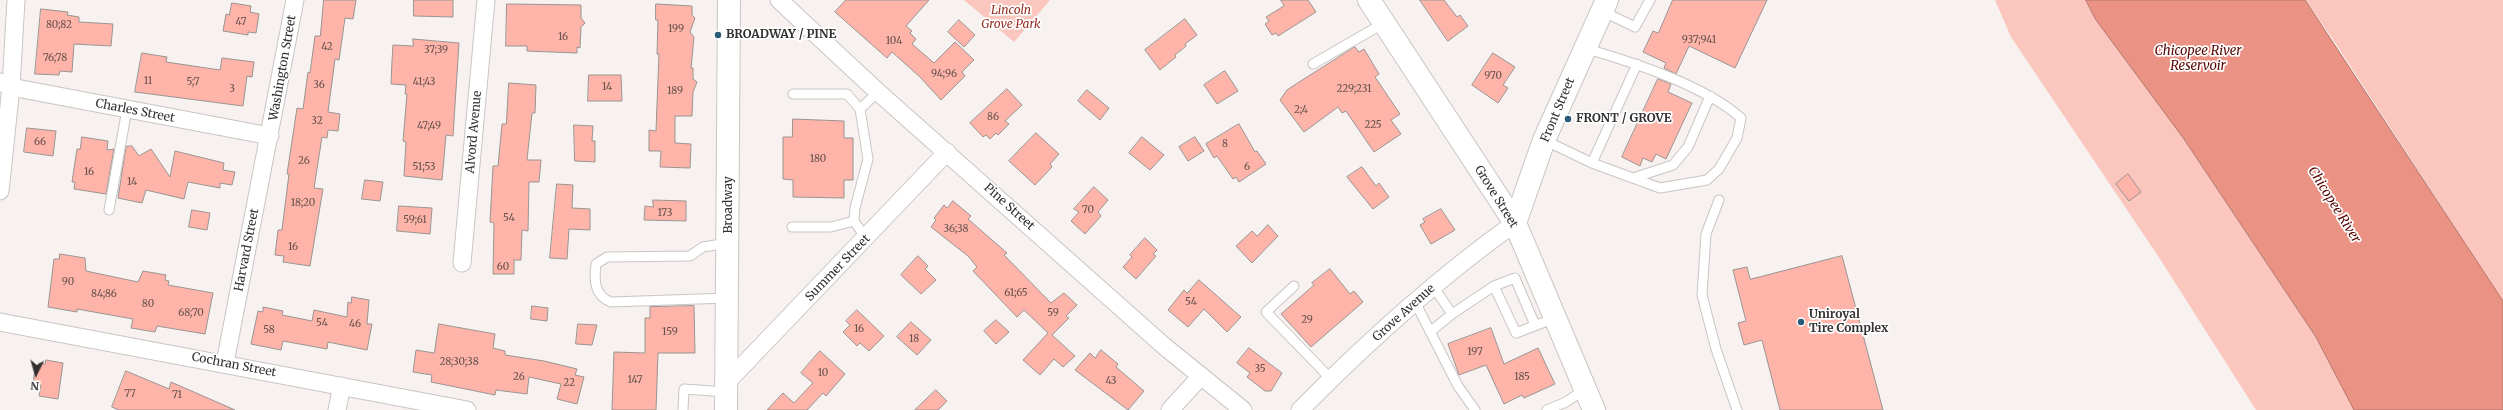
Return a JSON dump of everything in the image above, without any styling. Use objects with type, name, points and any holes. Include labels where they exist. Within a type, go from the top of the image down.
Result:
[{"type":"main road","name":"Broadway","points":[[726,395],[728,298],[729,0]]},
{"type":"main road","name":"Grove Street","points":[[1369,0],[1515,223],[1594,410]]},
{"type":"main road","name":"Front Street","points":[[1515,223],[1544,140],[1604,5]]},
{"type":"street","points":[[0,191],[5,85],[16,0]]},
{"type":"street","name":"Washington Street","points":[[270,136],[295,0]]},
{"type":"street","name":"Alvord Avenue","points":[[462,264],[486,0]]},
{"type":"street","name":"Pine Street","points":[[779,0],[878,92],[1158,340],[1243,410]]},
{"type":"street","name":"Charles Street","points":[[5,85],[270,136]]},
{"type":"street","name":"Harvard Street","points":[[225,363],[270,136]]},
{"type":"street","name":"Summer Street","points":[[726,395],[866,238],[947,152]]},
{"type":"street","name":"Grove Avenue","points":[[1300,410],[1331,379],[1464,259],[1515,223]]},
{"type":"street","name":"Cochran Street","points":[[0,322],[225,363],[467,410]]},
{"type":"street","points":[[1170,410],[1201,376]]},
{"type":"street","points":[[337,410],[342,386]]},
{"type":"lane","points":[[1604,5],[1635,27],[1650,0]]},
{"type":"lane","points":[[1313,64],[1384,23]]},
{"type":"lane","points":[[1544,140],[1592,163],[1660,188],[1707,180],[1719,169],[1737,138],[1741,118],[1727,105],[1637,64],[1584,48]]},
{"type":"lane","points":[[1592,163],[1637,64]]},
{"type":"lane","points":[[860,109],[878,92]]},
{"type":"lane","points":[[793,94],[847,94],[860,109],[868,159],[855,208],[854,221],[866,238]]},
{"type":"lane","points":[[1634,178],[1674,166],[1688,147],[1710,96]]},
{"type":"lane","points":[[109,210],[127,109]]},
{"type":"lane","points":[[1719,200],[1706,234],[1702,295],[1716,349],[1737,410]]},
{"type":"lane","points":[[792,227],[831,227],[854,221]]},
{"type":"lane","points":[[728,243],[703,247],[690,256],[607,257],[596,264],[594,276],[597,291],[603,300],[611,302],[728,298]]},
{"type":"lane","points":[[1430,332],[1452,314],[1494,286],[1515,278],[1535,325]]},
{"type":"lane","points":[[1294,286],[1266,312],[1331,379]]},
{"type":"lane","points":[[1433,286],[1452,314]]},
{"type":"lane","points":[[1494,286],[1516,333],[1555,318]]},
{"type":"lane","points":[[1415,302],[1458,386],[1475,410]]},
{"type":"lane","points":[[683,410],[684,389],[726,395]]},
{"type":"lane","points":[[1547,410],[1566,402],[1585,390]]},
{"type":"green space","name":"Lincoln Grove Park","points":[[964,0],[1050,0],[1014,42]]},
{"type":"green space","points":[[1995,0],[2086,0],[2096,20],[2184,139],[2316,337],[2354,410],[2256,410],[2160,259],[2011,37]]},
{"type":"green space","points":[[2305,0],[2503,0],[2503,301],[2332,38]]},
{"type":"water","points":[[2086,0],[2305,0],[2503,301],[2503,410],[2354,410],[2316,337],[2184,139],[2096,20]]},
{"type":"building","points":[[324,0],[356,0],[353,19],[345,18],[339,60],[335,59],[328,112],[340,114],[338,131],[328,130],[327,138],[322,137],[314,188],[323,189],[310,266],[283,262],[284,256],[275,255],[278,230],[282,230],[289,174],[287,174],[297,108],[303,109],[315,36],[320,36]]},
{"type":"building","points":[[414,0],[453,0],[453,17],[414,16]]},
{"type":"building","points":[[846,0],[929,0],[906,26],[912,31],[910,33],[916,39],[912,44],[934,63],[955,42],[974,60],[962,72],[965,76],[941,100],[920,77],[892,52],[887,58],[835,12]]},
{"type":"building","points":[[1281,0],[1308,0],[1316,12],[1278,36],[1276,33],[1272,35],[1265,24],[1269,21],[1266,17],[1284,6]]},
{"type":"building","points":[[1420,0],[1444,0],[1457,17],[1460,15],[1468,26],[1448,41]]},
{"type":"building","points":[[1673,0],[1767,0],[1735,68],[1689,46],[1676,74],[1664,68],[1666,63],[1643,52],[1653,31],[1658,33]]},
{"type":"building","points":[[232,3],[251,6],[250,12],[259,14],[256,33],[248,32],[248,35],[223,31],[226,14],[229,15]]},
{"type":"building","points":[[507,4],[581,5],[581,18],[585,23],[581,27],[580,48],[577,47],[577,53],[527,51],[527,46],[506,46]]},
{"type":"building","points":[[656,4],[692,6],[692,15],[695,18],[690,32],[694,37],[691,68],[693,68],[693,79],[697,82],[693,92],[692,116],[675,116],[675,143],[691,144],[690,168],[660,167],[661,151],[649,151],[649,130],[656,131],[659,54],[657,54],[658,20],[656,20]]},
{"type":"building","points":[[41,9],[68,12],[67,15],[79,17],[79,22],[113,24],[111,46],[74,44],[72,72],[60,71],[59,75],[35,74]]},
{"type":"building","points":[[1185,19],[1197,35],[1185,44],[1186,46],[1175,55],[1176,57],[1160,70],[1145,50]]},
{"type":"building","points":[[959,20],[975,35],[964,47],[948,32]]},
{"type":"building","points":[[413,39],[459,43],[453,136],[446,135],[442,180],[404,176],[406,142],[403,141],[407,94],[405,94],[406,85],[391,84],[393,45],[413,46]]},
{"type":"building","points":[[1355,47],[1359,52],[1364,49],[1379,74],[1375,77],[1400,114],[1391,120],[1401,134],[1374,152],[1346,111],[1342,113],[1338,107],[1304,132],[1280,100],[1287,90]]},
{"type":"building","points":[[142,53],[167,57],[166,62],[220,70],[222,58],[254,62],[252,77],[247,76],[243,106],[135,92]]},
{"type":"building","points":[[1493,53],[1515,67],[1503,85],[1508,88],[1498,103],[1472,85]]},
{"type":"building","points":[[1225,71],[1238,91],[1217,104],[1204,85]]},
{"type":"building","points":[[589,75],[621,75],[622,101],[588,101]]},
{"type":"building","points":[[1658,79],[1671,84],[1668,92],[1692,103],[1666,159],[1656,154],[1652,162],[1643,158],[1640,166],[1622,157]]},
{"type":"building","points":[[509,83],[536,85],[535,113],[532,113],[527,160],[541,160],[539,182],[529,182],[528,231],[522,230],[521,260],[514,260],[514,274],[493,274],[494,223],[490,222],[493,166],[498,166],[502,124],[506,124]]},
{"type":"building","points":[[1007,89],[1022,105],[1005,121],[1009,124],[998,135],[996,133],[990,139],[986,135],[983,137],[970,123]]},
{"type":"building","points":[[1087,90],[1109,108],[1100,120],[1078,101]]},
{"type":"building","points":[[793,119],[844,121],[844,138],[853,138],[853,180],[844,180],[844,198],[793,197],[793,180],[783,179],[783,137],[792,137]]},
{"type":"building","points":[[1239,124],[1255,152],[1257,151],[1266,164],[1239,182],[1236,177],[1233,179],[1217,156],[1214,158],[1206,144]]},
{"type":"building","points":[[574,125],[593,126],[592,141],[595,141],[595,162],[575,161]]},
{"type":"building","points":[[27,128],[56,131],[53,156],[24,152]]},
{"type":"building","points":[[1036,133],[1059,154],[1050,164],[1052,167],[1035,185],[1009,161]]},
{"type":"building","points":[[82,137],[108,141],[107,150],[114,149],[106,194],[74,189],[75,182],[72,182],[77,149],[80,149]]},
{"type":"building","points":[[1142,137],[1164,155],[1150,170],[1129,153]]},
{"type":"building","points":[[1195,137],[1204,151],[1188,161],[1179,147]]},
{"type":"building","points":[[132,146],[139,156],[151,149],[170,177],[175,151],[224,163],[223,170],[235,172],[232,185],[220,183],[220,188],[188,182],[184,199],[146,190],[142,203],[118,198],[126,147]]},
{"type":"building","points":[[1362,167],[1376,186],[1379,183],[1389,197],[1373,209],[1347,177]]},
{"type":"building","points":[[2128,174],[2141,192],[2129,201],[2116,184]]},
{"type":"building","points":[[365,180],[383,182],[380,201],[362,199]]},
{"type":"building","points":[[557,184],[573,185],[572,208],[590,209],[590,230],[569,229],[567,259],[550,258]]},
{"type":"building","points":[[1094,187],[1108,200],[1098,212],[1101,216],[1085,234],[1071,221],[1079,212],[1074,209]]},
{"type":"building","points":[[653,200],[686,201],[686,221],[644,220],[645,206],[653,207]]},
{"type":"building","points":[[953,201],[971,216],[968,219],[1007,253],[1004,255],[1051,303],[1064,293],[1077,305],[1066,316],[1069,318],[1052,335],[1075,356],[1063,367],[1054,359],[1040,375],[1023,360],[1048,333],[1024,310],[1017,317],[973,271],[977,267],[968,256],[931,227],[936,220],[934,218],[944,205],[947,208]]},
{"type":"building","points":[[399,206],[432,208],[430,234],[397,231]]},
{"type":"building","points":[[1441,209],[1455,230],[1431,244],[1420,225],[1425,222],[1423,219]]},
{"type":"building","points":[[192,210],[210,213],[207,230],[189,227]]},
{"type":"building","points":[[1268,225],[1278,236],[1252,263],[1236,246],[1252,231],[1257,236]]},
{"type":"building","points":[[1145,238],[1157,250],[1153,254],[1156,256],[1136,279],[1123,267],[1132,257],[1130,255]]},
{"type":"building","points":[[60,254],[85,258],[86,271],[138,282],[143,271],[166,275],[165,280],[169,281],[168,285],[213,293],[205,334],[157,326],[155,332],[131,328],[133,319],[77,309],[77,312],[48,307],[54,259],[59,259]]},
{"type":"building","points":[[918,256],[928,266],[925,269],[936,280],[921,294],[901,275]]},
{"type":"building","name":"Uniroyal Tire Complex","points":[[1842,256],[1883,410],[1780,410],[1762,340],[1744,345],[1738,323],[1746,321],[1733,270],[1747,267],[1750,279]]},
{"type":"building","points":[[1330,269],[1350,294],[1354,291],[1363,302],[1311,347],[1281,314],[1314,285],[1312,283]]},
{"type":"building","points":[[1199,280],[1241,317],[1227,332],[1204,309],[1188,327],[1168,310],[1184,290],[1187,293]]},
{"type":"building","points":[[352,297],[369,300],[367,324],[372,324],[367,350],[328,342],[327,349],[283,341],[281,350],[251,344],[258,311],[263,312],[263,307],[283,311],[282,315],[312,321],[314,310],[347,317],[348,302],[351,303]]},
{"type":"building","points":[[532,306],[548,308],[547,321],[531,319]]},
{"type":"building","points":[[694,306],[695,353],[658,353],[656,410],[612,410],[614,352],[645,353],[645,318],[650,318],[650,307]]},
{"type":"building","points":[[857,310],[884,336],[869,351],[860,343],[857,346],[843,332],[850,325],[846,321]]},
{"type":"building","points":[[996,320],[1009,332],[996,344],[984,331]]},
{"type":"building","points":[[911,322],[931,340],[917,355],[897,337]]},
{"type":"building","points":[[439,324],[495,334],[493,348],[505,351],[505,355],[544,361],[577,369],[575,375],[584,377],[577,404],[557,399],[561,384],[529,377],[527,394],[496,390],[495,395],[431,382],[432,375],[413,372],[416,350],[434,353]]},
{"type":"building","points":[[578,324],[597,325],[592,345],[576,344]]},
{"type":"building","points":[[1491,328],[1504,364],[1538,348],[1555,384],[1524,398],[1522,395],[1504,404],[1486,365],[1459,375],[1448,344]]},
{"type":"building","points":[[1249,348],[1282,373],[1271,391],[1265,391],[1247,377],[1250,373],[1237,363]]},
{"type":"building","points":[[1101,350],[1118,364],[1116,367],[1144,391],[1128,410],[1075,370],[1090,353],[1095,358]]},
{"type":"building","points":[[820,351],[845,374],[826,396],[823,393],[807,410],[767,410],[783,393],[794,403],[813,383],[801,373]]},
{"type":"building","points":[[46,360],[63,363],[58,399],[39,396],[41,385],[33,384],[35,369],[38,370],[39,363],[45,364]]},
{"type":"building","points":[[126,371],[169,389],[171,382],[235,410],[119,410],[112,407]]},
{"type":"building","points":[[936,390],[947,401],[938,410],[915,410]]},
{"type":"place","name":"BROADWAY / PINE","points":[[718,35]]},
{"type":"place","name":"FRONT / GROVE","points":[[1568,119]]},
{"type":"place","name":"Uniroyal Tire Complex","points":[[1801,322]]},
{"type":"water label","name":"Chicopee River Reservoir","points":[[2198,58]]},
{"type":"water label","name":"Chicopee River","points":[[2334,205]]}]
